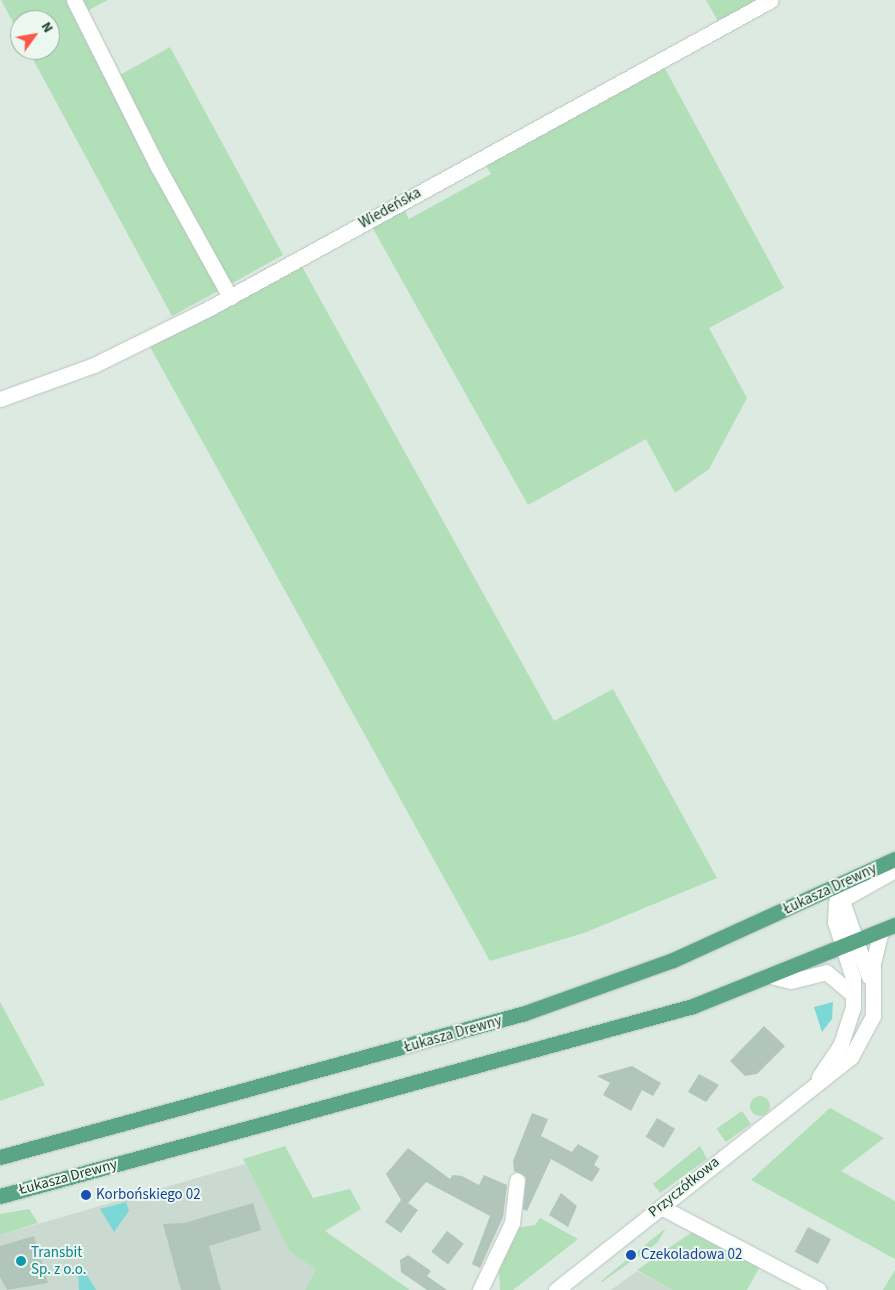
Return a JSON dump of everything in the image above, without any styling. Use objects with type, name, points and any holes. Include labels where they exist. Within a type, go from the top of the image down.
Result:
[{"type":"main road","name":"Łukasza Drewny","points":[[0,1157],[525,1013],[674,960],[835,894],[893,864]]},
{"type":"main road","name":"Łukasza Drewny","points":[[0,1196],[675,1012],[774,977],[888,928]]},
{"type":"street","points":[[74,0],[158,166],[230,297]]},
{"type":"street","name":"Wiedeńska","points":[[0,399],[94,365],[230,297],[771,0]]},
{"type":"street","points":[[835,894],[874,984]]},
{"type":"street","points":[[835,894],[834,912],[853,995]]},
{"type":"street","name":"Przyczółkowa","points":[[556,1290],[814,1084],[843,1065],[864,1040],[873,1016],[873,963],[888,928]]},
{"type":"street","points":[[774,977],[791,981],[826,972],[853,995]]},
{"type":"street","name":"Przyczółkowa","points":[[814,1084],[841,1044],[853,995]]},
{"type":"street","points":[[485,1288],[512,1223],[517,1180]]},
{"type":"street","points":[[661,1207],[819,1290]]},
{"type":"shaded area","points":[[245,1164],[290,1251],[316,1269],[305,1290],[0,1290],[0,1235]]},
{"type":"shaded area","points":[[637,1271],[672,1290],[611,1290]]},
{"type":"green space","points":[[1,0],[70,0],[107,82],[220,290],[172,316],[33,60],[60,60],[60,10],[10,10],[10,17]]},
{"type":"green space","points":[[78,0],[108,0],[85,12]]},
{"type":"green space","points":[[706,0],[758,0],[718,21]]},
{"type":"green space","points":[[170,47],[283,255],[227,286],[148,140],[120,75]]},
{"type":"green space","points":[[663,65],[784,288],[709,328],[747,398],[709,469],[675,493],[646,439],[528,505],[371,225],[403,207],[409,219],[491,174],[484,162]]},
{"type":"green space","points":[[300,263],[554,721],[613,689],[717,878],[584,933],[490,961],[149,345]]},
{"type":"green space","points":[[0,1002],[45,1085],[0,1101]]},
{"type":"green space","points":[[760,1096],[767,1099],[770,1106],[767,1113],[760,1116],[753,1113],[750,1106],[753,1099]]},
{"type":"green space","points":[[830,1108],[884,1138],[841,1171],[895,1201],[895,1259],[751,1180]]},
{"type":"green space","points":[[742,1111],[751,1124],[726,1142],[717,1129]]},
{"type":"green space","points":[[285,1146],[313,1198],[350,1189],[361,1209],[325,1231],[410,1290],[305,1290],[316,1269],[290,1252],[243,1159]]},
{"type":"green space","points":[[700,1146],[707,1159],[660,1193],[653,1184]]},
{"type":"green space","points":[[29,1209],[38,1223],[0,1235],[0,1214]]},
{"type":"green space","points":[[540,1218],[578,1239],[513,1290],[500,1290],[499,1270],[517,1228],[535,1225]]},
{"type":"green space","points":[[666,1228],[657,1243],[601,1281]]},
{"type":"green space","points":[[692,1232],[759,1268],[747,1290],[672,1290],[637,1270]]},
{"type":"green space","points":[[895,1270],[895,1290],[883,1290]]},
{"type":"water","points":[[833,1002],[832,1019],[822,1032],[814,1007]]},
{"type":"water","points":[[126,1202],[129,1211],[114,1232],[100,1209]]},
{"type":"water","points":[[78,1268],[83,1268],[96,1290],[79,1290]]},
{"type":"building","points":[[764,1026],[785,1046],[757,1074],[745,1076],[730,1061]]},
{"type":"building","points":[[632,1066],[661,1083],[653,1096],[642,1090],[631,1111],[603,1095],[610,1083],[597,1076]]},
{"type":"building","points":[[699,1074],[719,1085],[706,1102],[688,1092]]},
{"type":"building","points":[[532,1113],[548,1119],[541,1136],[572,1152],[578,1144],[599,1156],[594,1165],[600,1169],[592,1182],[551,1159],[527,1211],[523,1209],[526,1177],[514,1171],[513,1161]]},
{"type":"building","points":[[657,1118],[675,1129],[664,1148],[646,1137]]},
{"type":"building","points":[[408,1148],[450,1179],[453,1175],[462,1176],[479,1185],[484,1175],[507,1185],[503,1217],[480,1268],[472,1264],[490,1216],[426,1182],[408,1203],[418,1210],[401,1233],[385,1222],[401,1200],[386,1174]]},
{"type":"building","points":[[561,1193],[577,1206],[568,1227],[549,1215]]},
{"type":"building","points":[[253,1203],[261,1230],[209,1246],[221,1290],[181,1290],[163,1224],[184,1223]]},
{"type":"building","points":[[808,1227],[831,1239],[818,1264],[795,1252]]},
{"type":"building","points":[[447,1231],[464,1244],[448,1264],[431,1252]]},
{"type":"building","name":"Transbit Sp. z o.o.","points":[[34,1236],[48,1283],[7,1290],[0,1277],[0,1246]]},
{"type":"building","points":[[408,1255],[431,1271],[427,1276],[447,1290],[427,1290],[401,1272],[400,1260]]},
{"type":"place","name":"Korbońskiego 02","points":[[86,1195]]},
{"type":"place","name":"Czekoladowa 02","points":[[631,1255]]},
{"type":"place","name":"Transbit Sp. z o.o.","points":[[21,1261]]}]
